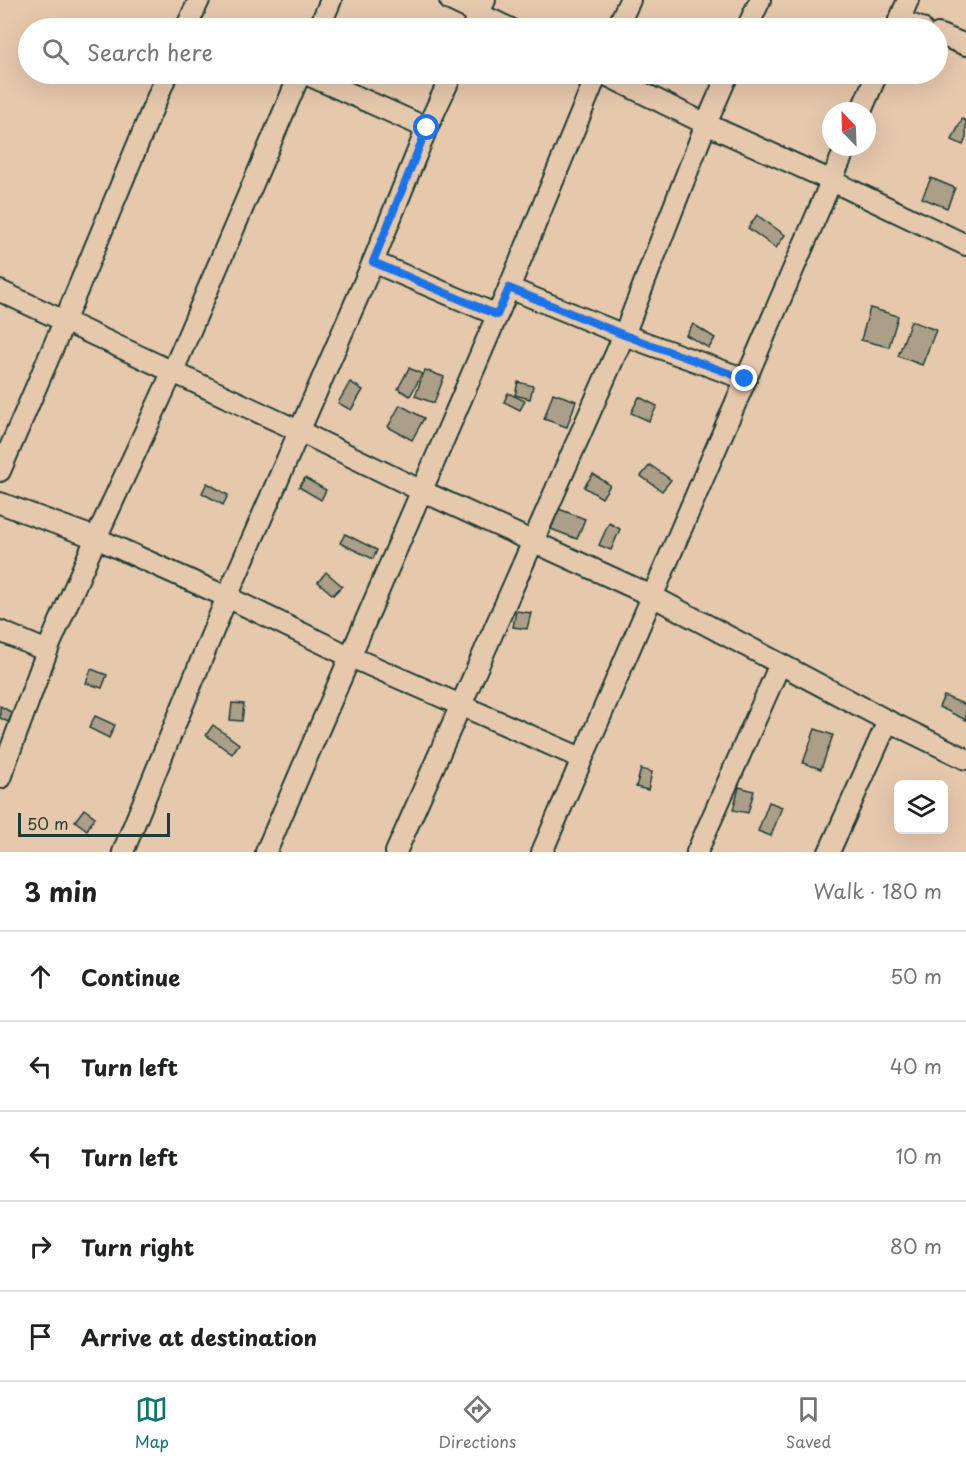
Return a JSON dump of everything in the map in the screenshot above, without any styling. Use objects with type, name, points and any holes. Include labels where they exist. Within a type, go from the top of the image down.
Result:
[{"type":"street","points":[[191,18],[200,0]]},
{"type":"street","points":[[323,18],[331,0]]},
{"type":"street","points":[[450,0],[479,14]]},
{"type":"street","points":[[622,18],[630,0]]},
{"type":"street","points":[[752,18],[760,0]]},
{"type":"street","points":[[900,18],[908,0]]},
{"type":"street","points":[[948,38],[966,45]]},
{"type":"street","points":[[0,471],[163,84]]},
{"type":"street","points":[[0,778],[47,651],[172,373],[296,84]]},
{"type":"street","points":[[328,84],[427,128]]},
{"type":"street","points":[[123,852],[227,597],[373,262],[427,128],[447,84]]},
{"type":"street","points":[[266,852],[509,288],[593,84]]},
{"type":"street","points":[[624,84],[706,124],[964,238]]},
{"type":"street","points":[[396,852],[624,335],[724,84]]},
{"type":"street","points":[[865,102],[873,84]]},
{"type":"street","points":[[542,852],[842,156]]},
{"type":"street","points":[[373,262],[497,315]]},
{"type":"street","points":[[509,288],[624,335],[745,379]]},
{"type":"street","points":[[0,291],[300,431],[422,491],[652,596],[888,721],[966,759]]},
{"type":"street","points":[[0,503],[96,538],[227,597],[351,657],[581,758]]},
{"type":"street","points":[[0,631],[47,651]]},
{"type":"street","points":[[697,852],[780,664]]},
{"type":"street","points":[[829,852],[888,721]]},
{"type":"building","points":[[962,119],[966,121],[966,138],[963,145],[952,140]]},
{"type":"building","points":[[931,178],[955,188],[947,208],[922,198]]},
{"type":"building","points":[[757,215],[785,235],[776,248],[748,228]]},
{"type":"building","points":[[870,308],[898,316],[889,347],[861,340]]},
{"type":"building","points":[[911,321],[936,330],[922,365],[898,356]]},
{"type":"building","points":[[693,324],[715,338],[709,348],[686,335]]},
{"type":"building","points":[[409,368],[422,374],[410,396],[398,389]]},
{"type":"building","points":[[425,370],[444,377],[434,403],[415,396]]},
{"type":"building","points":[[350,382],[363,390],[351,410],[338,403]]},
{"type":"building","points":[[518,382],[533,386],[530,399],[515,395]]},
{"type":"building","points":[[508,393],[525,401],[520,410],[504,402]]},
{"type":"building","points":[[553,393],[576,401],[567,427],[544,419]]},
{"type":"building","points":[[639,397],[657,406],[649,421],[631,413]]},
{"type":"building","points":[[400,405],[424,418],[412,440],[388,427]]},
{"type":"building","points":[[650,465],[671,480],[662,491],[641,476]]},
{"type":"building","points":[[593,474],[610,485],[602,498],[584,487]]},
{"type":"building","points":[[305,478],[326,490],[321,500],[299,487]]},
{"type":"building","points":[[207,483],[228,495],[223,505],[202,493]]},
{"type":"building","points":[[559,509],[585,519],[577,539],[551,529]]},
{"type":"building","points":[[609,523],[620,529],[611,550],[599,545]]},
{"type":"building","points":[[345,534],[377,550],[373,559],[340,543]]},
{"type":"building","points":[[326,572],[342,586],[333,595],[318,582]]},
{"type":"building","points":[[516,611],[531,613],[527,629],[513,627]]},
{"type":"building","points":[[91,669],[107,675],[102,688],[86,683]]},
{"type":"building","points":[[944,696],[966,705],[966,720],[939,707]]},
{"type":"building","points":[[232,703],[244,704],[242,721],[230,720]]},
{"type":"building","points":[[0,706],[13,713],[8,722],[0,718]]},
{"type":"building","points":[[95,716],[115,725],[109,738],[89,728]]},
{"type":"building","points":[[213,725],[239,744],[232,754],[206,735]]},
{"type":"building","points":[[815,729],[833,735],[821,769],[803,763]]},
{"type":"building","points":[[641,769],[652,772],[648,790],[636,787]]},
{"type":"building","points":[[739,787],[754,791],[748,813],[733,810]]},
{"type":"building","points":[[769,802],[782,807],[771,836],[758,831]]},
{"type":"building","points":[[84,809],[95,817],[87,830],[75,821]]},
{"type":"route","points":[[427,128],[373,262],[497,315],[509,288],[624,335],[745,379]]}]
